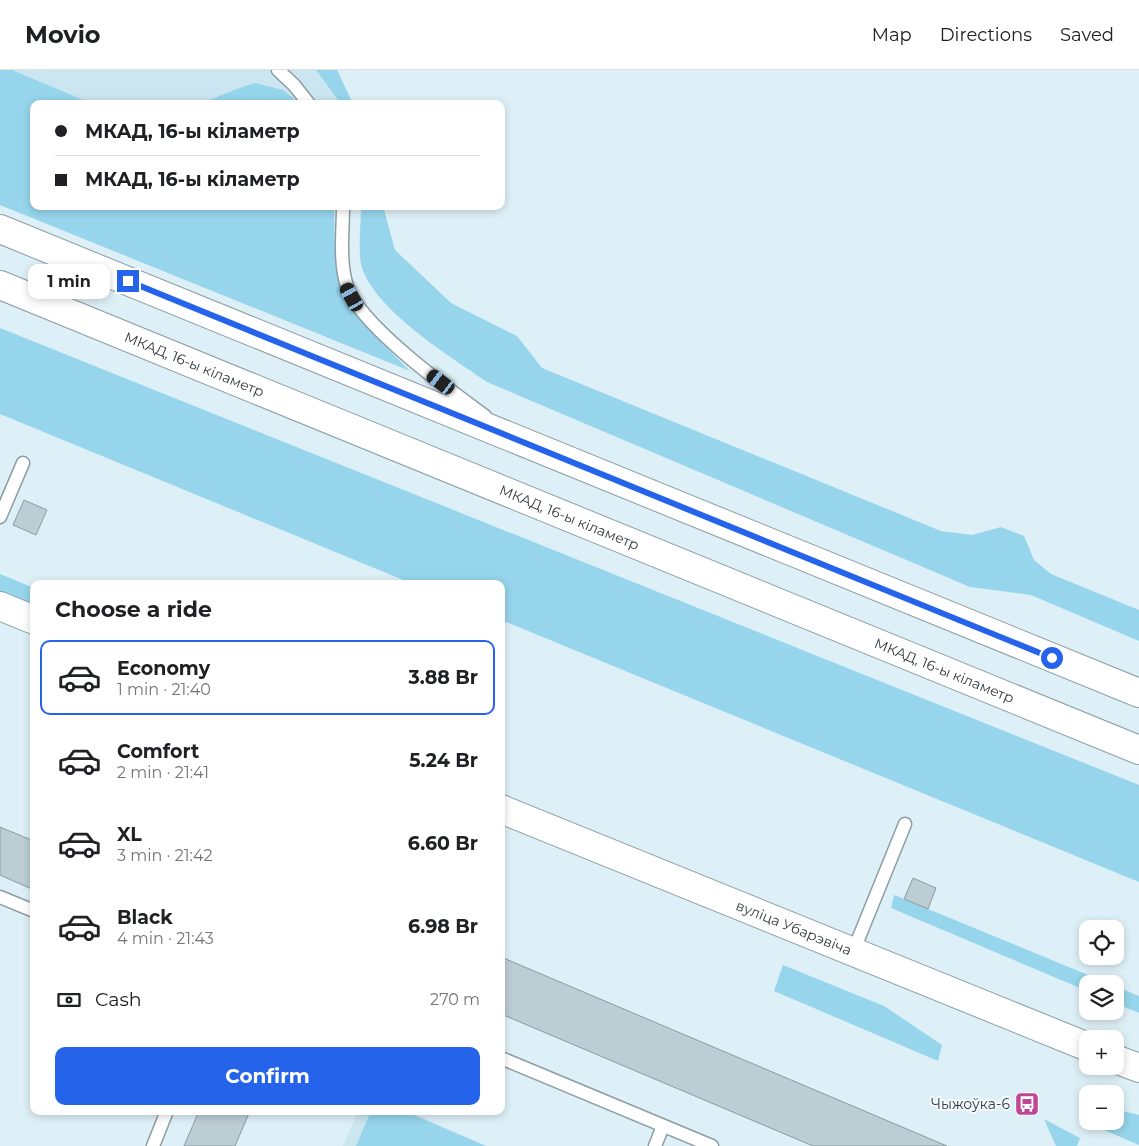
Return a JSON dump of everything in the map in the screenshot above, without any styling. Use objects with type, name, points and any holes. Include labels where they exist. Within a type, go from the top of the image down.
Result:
[{"type":"main road","points":[[0,229],[1139,693]]},
{"type":"main road","name":"МКАД, 16-ы кіламетр","points":[[0,285],[1139,750]]},
{"type":"main road","points":[[0,606],[30,618]]},
{"type":"main road","name":"вуліца Убарэвіча","points":[[505,811],[1079,1043]]},
{"type":"main road","points":[[1124,1062],[1139,1068]]},
{"type":"lane","points":[[278,70],[294,85],[306,100]]},
{"type":"lane","points":[[343,210],[344,265],[347,287],[358,307],[426,372],[513,437]]},
{"type":"lane","points":[[0,517],[22,463]]},
{"type":"lane","points":[[853,952],[905,824]]},
{"type":"lane","points":[[0,897],[30,909]]},
{"type":"lane","points":[[505,1060],[712,1146]]},
{"type":"lane","points":[[152,1146],[165,1115]]},
{"type":"lane","points":[[655,1146],[663,1126]]},
{"type":"shaded area","points":[[0,70],[316,70],[338,100],[30,100]]},
{"type":"shaded area","points":[[0,70],[12,70],[83,100],[30,100],[30,210],[334,210],[336,267],[344,297],[370,331],[410,371],[0,205]]},
{"type":"shaded area","points":[[316,70],[337,70],[351,100],[338,100]]},
{"type":"shaded area","points":[[255,83],[283,90],[295,100],[208,100]]},
{"type":"shaded area","points":[[361,210],[384,210],[395,250],[451,303],[517,336],[542,368],[941,531],[972,535],[1001,527],[1024,536],[1034,560],[1051,574],[1139,610],[1139,641],[1031,595],[970,587],[487,382],[434,346],[396,315],[380,298],[368,281],[361,264]]},
{"type":"shaded area","points":[[0,328],[1139,785],[1139,882],[505,622],[505,580],[403,580],[0,414]]},
{"type":"shaded area","points":[[0,574],[30,586],[30,604],[0,592]]},
{"type":"shaded area","points":[[894,895],[1088,975],[1079,975],[1079,988],[891,908]]},
{"type":"shaded area","points":[[783,965],[884,1006],[942,1045],[938,1061],[774,991]]},
{"type":"shaded area","points":[[1124,990],[1139,996],[1139,1013],[1124,1007]]},
{"type":"shaded area","points":[[1124,1111],[1139,1115],[1139,1145],[1104,1130],[1124,1130]]},
{"type":"shaded area","points":[[356,1115],[417,1115],[487,1146],[343,1146]]},
{"type":"shaded area","points":[[369,1115],[413,1115],[486,1146],[356,1146]]},
{"type":"shaded area","points":[[1044,1119],[1080,1138],[1077,1146],[1056,1146]]},
{"type":"building","points":[[24,500],[47,510],[36,535],[13,525]]},
{"type":"building","points":[[0,827],[30,839],[30,888],[0,875]]},
{"type":"building","points":[[913,878],[936,888],[928,909],[904,899]]},
{"type":"building","points":[[505,959],[947,1146],[813,1146],[505,1016]]},
{"type":"building","points":[[197,1115],[248,1115],[235,1146],[184,1146]]},
{"type":"place","name":"Чыжоўка-6","points":[[1027,1104]]},
{"type":"route","points":[[128,281],[1052,658]]}]
